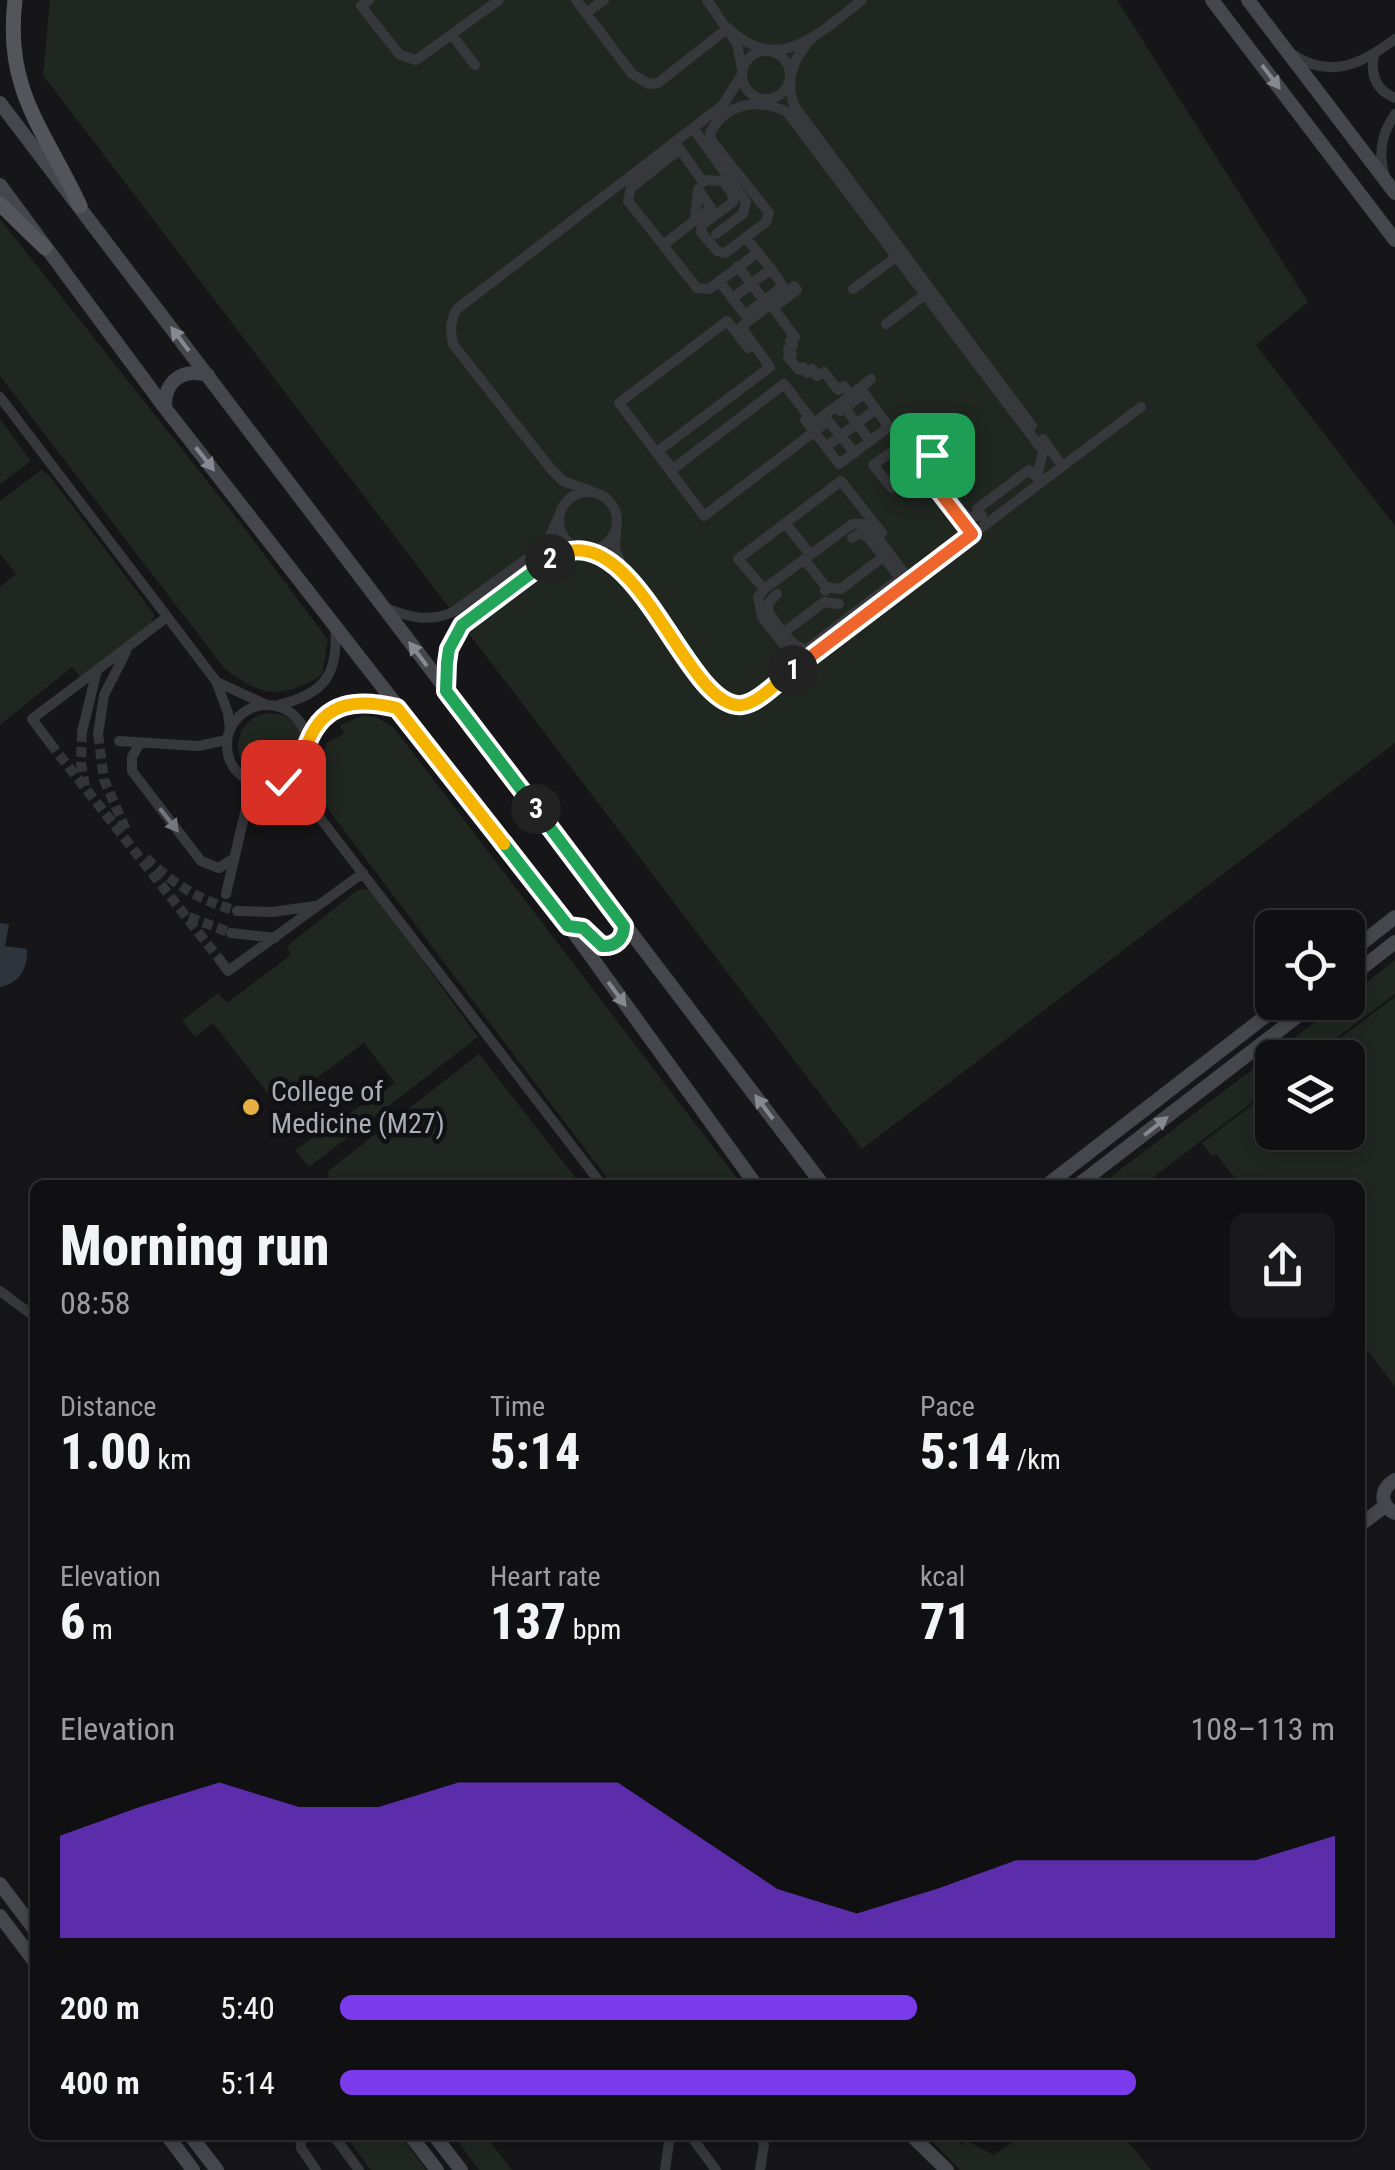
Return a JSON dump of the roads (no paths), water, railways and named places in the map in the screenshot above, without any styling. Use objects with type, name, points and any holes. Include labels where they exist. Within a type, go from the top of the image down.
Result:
[{"type":"main road","points":[[15,0],[14,55],[26,104],[80,206]]},
{"type":"main road","points":[[0,204],[44,248]]},
{"type":"street","points":[[362,2],[406,60],[424,56],[499,0]]},
{"type":"street","points":[[576,0],[632,74],[649,84],[658,82],[728,28]]},
{"type":"street","points":[[586,13],[604,0]]},
{"type":"street","points":[[707,0],[728,28],[742,57],[746,90],[782,104],[804,120]]},
{"type":"street","points":[[628,578],[614,549],[617,518],[609,500],[564,482],[550,468],[453,344],[452,317],[457,309],[722,105],[734,100],[763,99],[785,90],[795,59],[812,38],[862,0]]},
{"type":"street","points":[[1212,0],[1395,240]]},
{"type":"street","points":[[1248,0],[1391,188]]},
{"type":"street","points":[[728,28],[752,47],[781,56],[786,62],[789,94],[804,120],[1062,466]]},
{"type":"street","points":[[452,34],[475,65]]},
{"type":"street","points":[[722,105],[751,55],[786,49],[812,38]]},
{"type":"street","points":[[1286,50],[1308,64],[1334,68],[1359,63],[1395,40]]},
{"type":"street","points":[[1374,55],[1376,83],[1395,98]]},
{"type":"street","points":[[701,184],[723,181],[732,194],[733,202],[702,225],[701,232],[717,251],[725,253],[766,222],[769,213],[712,141],[710,132],[714,124],[739,106],[757,102],[786,112],[1043,451],[1036,478],[1029,470],[977,509],[982,516],[967,518],[930,470],[933,460],[949,448],[931,424],[873,465],[892,488]]},
{"type":"street","points":[[0,103],[819,1180]]},
{"type":"street","points":[[1391,188],[1381,151],[1395,114]]},
{"type":"street","points":[[693,128],[746,202],[743,214],[716,234]]},
{"type":"street","points":[[663,245],[712,208],[680,149],[631,188],[628,201],[697,288],[709,289],[758,252]]},
{"type":"street","points":[[0,185],[165,408],[568,926],[752,1180]]},
{"type":"street","points":[[720,281],[745,315],[783,286],[746,238]]},
{"type":"street","points":[[853,289],[896,257]]},
{"type":"street","points":[[738,266],[764,300]]},
{"type":"street","points":[[732,298],[770,269]]},
{"type":"street","points":[[850,395],[844,386],[838,390],[824,372],[818,376],[812,369],[807,373],[802,367],[799,370],[788,357],[792,354],[788,348],[793,345],[790,341],[795,337],[773,308],[798,290],[794,286],[741,327],[770,367],[658,451],[672,469],[784,384],[814,423],[850,395],[871,378]]},
{"type":"street","points":[[886,324],[924,294]]},
{"type":"street","points":[[779,388],[726,321],[620,404],[704,516],[814,431],[864,394],[888,426],[838,464],[814,431],[779,388]]},
{"type":"street","points":[[165,408],[165,394],[176,378],[194,372],[208,375]]},
{"type":"street","points":[[0,397],[216,681],[228,712],[229,760],[234,768],[264,785],[296,796],[317,814],[595,1180]]},
{"type":"street","points":[[550,468],[559,484],[558,524],[565,540],[605,556],[628,578],[708,686],[729,703],[740,706],[751,702],[1142,407]]},
{"type":"street","points":[[845,408],[870,440]]},
{"type":"street","points":[[826,447],[876,410]]},
{"type":"street","points":[[828,421],[854,453]]},
{"type":"street","points":[[905,447],[972,534]]},
{"type":"street","points":[[764,589],[738,559],[841,481],[904,561]]},
{"type":"street","points":[[382,607],[414,618],[440,618],[453,612],[546,545],[560,513],[576,494],[591,492]]},
{"type":"street","points":[[784,633],[824,602],[826,587],[785,523]]},
{"type":"street","points":[[800,665],[762,617],[758,597],[843,528],[862,524],[871,529],[910,581]]},
{"type":"street","points":[[446,691],[449,649],[462,625],[554,556],[607,544],[617,528]]},
{"type":"street","points":[[777,594],[769,602],[768,612],[795,646],[806,650],[900,578],[867,536],[859,534],[852,538]]},
{"type":"street","points":[[826,587],[841,589],[884,558]]},
{"type":"street","points":[[839,604],[841,589]]},
{"type":"street","points":[[824,602],[839,604],[849,617]]},
{"type":"street","points":[[50,743],[32,719],[167,617]]},
{"type":"street","points":[[119,741],[198,746],[229,735],[245,712],[304,697],[326,680],[336,657],[335,624]]},
{"type":"street","points":[[98,734],[104,695],[132,643]]},
{"type":"street","points":[[82,732],[98,669]]},
{"type":"street","points":[[216,681],[283,709],[300,723],[306,744]]},
{"type":"street","points":[[226,894],[247,803],[264,785],[295,774],[303,762],[306,744],[322,720],[341,705],[367,702],[397,708]]},
{"type":"street","points":[[140,743],[132,757],[132,771],[201,861],[219,868],[234,858]]},
{"type":"street","points":[[303,762],[317,814]]},
{"type":"street","points":[[220,960],[228,971],[363,873]]},
{"type":"street","points":[[237,911],[290,911],[324,902]]},
{"type":"street","points":[[1365,941],[1395,917]]},
{"type":"street","points":[[568,926],[583,928],[597,944],[606,947],[620,940],[624,926]]},
{"type":"street","points":[[231,934],[275,938]]},
{"type":"street","points":[[1365,965],[1395,942]]},
{"type":"street","points":[[1053,1180],[1261,1020]]},
{"type":"street","points":[[1085,1180],[1293,1020]]},
{"type":"street","points":[[0,1290],[30,1313]]},
{"type":"street","points":[[1365,1522],[1390,1510],[1385,1489],[1395,1480]]},
{"type":"street","points":[[0,1884],[30,1923]]},
{"type":"street","points":[[0,1916],[30,1955]]},
{"type":"street","points":[[171,2140],[193,2170]]},
{"type":"street","points":[[194,2140],[217,2170]]},
{"type":"street","points":[[300,2140],[301,2148],[316,2170]]},
{"type":"street","points":[[336,2140],[359,2170]]},
{"type":"street","points":[[414,2140],[437,2170]]},
{"type":"street","points":[[438,2140],[461,2170]]},
{"type":"street","points":[[665,2170],[669,2140]]},
{"type":"street","points":[[694,2140],[716,2170]]},
{"type":"street","points":[[760,2170],[762,2140]]},
{"type":"street","points":[[915,2140],[947,2170]]},
{"type":"tunnel","points":[[82,732],[85,786]]},
{"type":"tunnel","points":[[98,734],[104,780],[127,832]]},
{"type":"tunnel","points":[[50,743],[220,960]]},
{"type":"tunnel","points":[[146,858],[188,890],[237,911]]},
{"type":"tunnel","points":[[189,917],[231,933]]},
{"type":"place","name":"College of Medicine (M27)","points":[[251,1107]]}]
